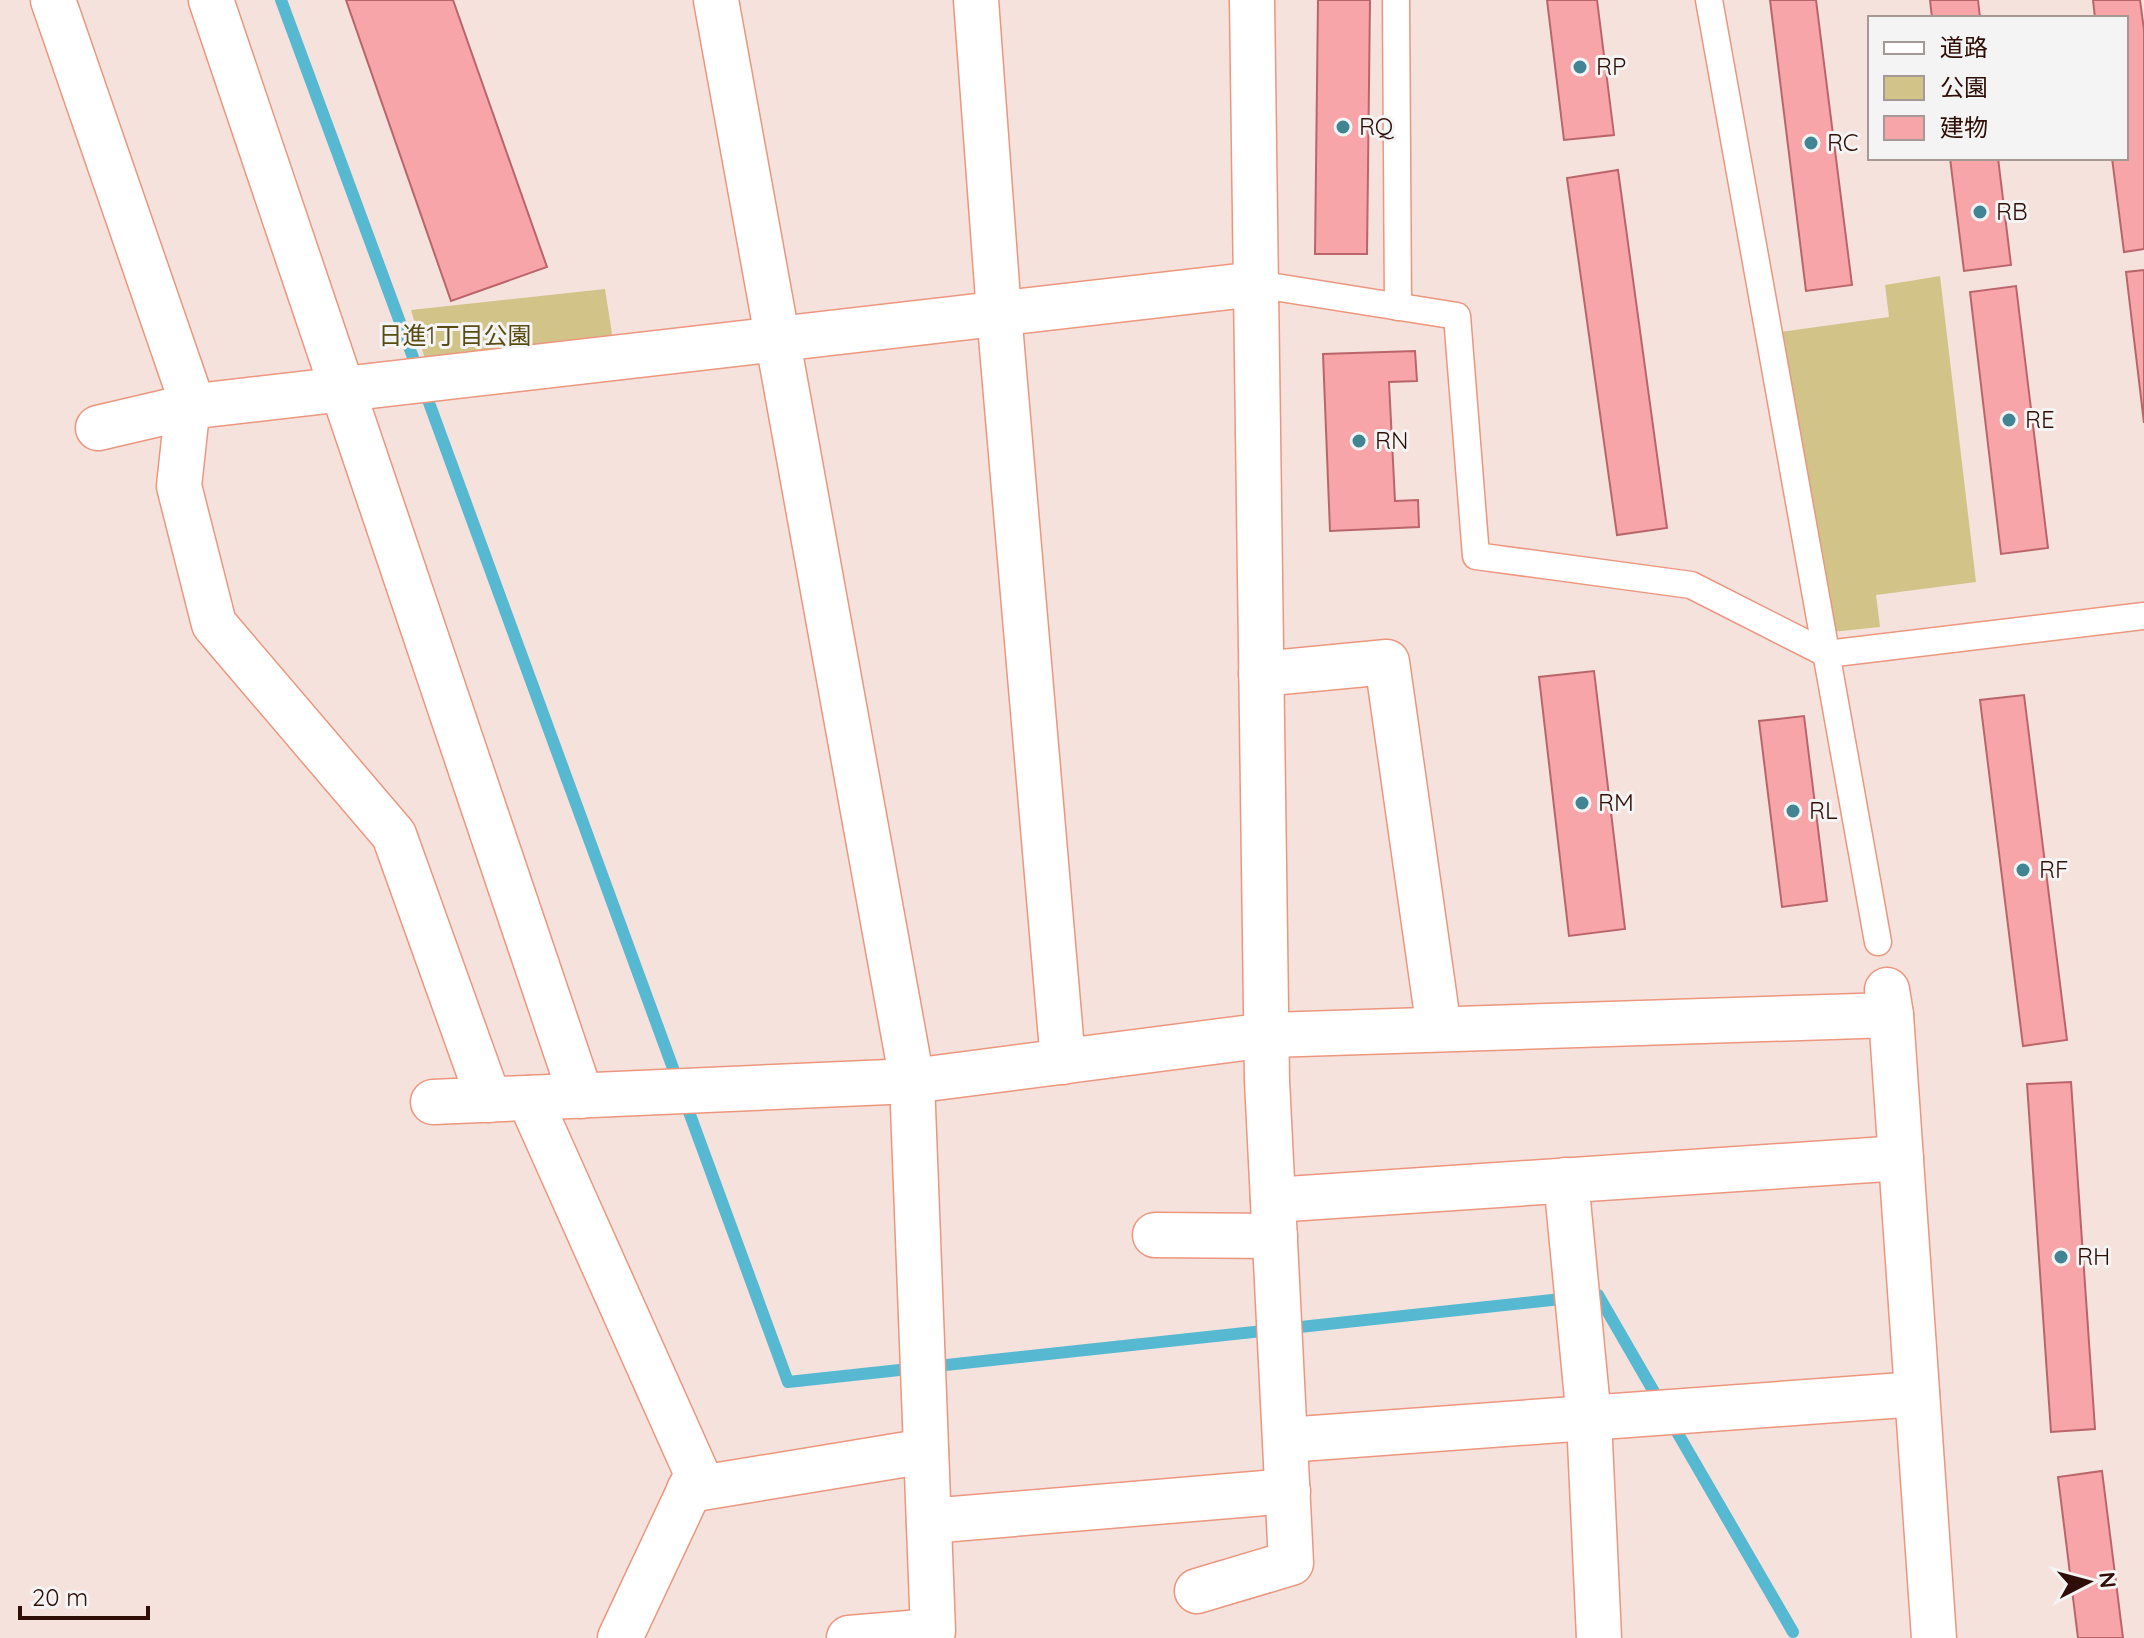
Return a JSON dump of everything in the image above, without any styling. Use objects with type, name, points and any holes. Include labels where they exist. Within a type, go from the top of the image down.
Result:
[{"type":"street","points":[[53,0],[189,394],[179,486],[214,624],[394,835],[509,1099],[697,1474],[620,1638]]},
{"type":"street","points":[[211,0],[581,1096]]},
{"type":"street","points":[[716,0],[912,1081],[933,1631],[849,1638]]},
{"type":"street","points":[[976,0],[999,313],[1063,1062]]},
{"type":"street","points":[[1197,1591],[1291,1563],[1267,1035],[1252,0]]},
{"type":"street","points":[[98,428],[188,407],[1256,284]]},
{"type":"street","points":[[1261,674],[1387,662],[1439,1029]]},
{"type":"street","points":[[433,1102],[912,1081],[1267,1035],[1439,1029],[1889,1002],[1934,1638]]},
{"type":"street","points":[[1155,1235],[1566,1180],[1901,1158]]},
{"type":"street","points":[[1566,1180],[1589,1419],[1599,1638]]},
{"type":"street","points":[[1286,1440],[1917,1394]]},
{"type":"street","points":[[689,1490],[926,1451]]},
{"type":"street","points":[[929,1521],[1288,1491]]},
{"type":"lane","points":[[1396,0],[1398,307]]},
{"type":"lane","points":[[1709,0],[1878,942]]},
{"type":"lane","points":[[1256,284],[1457,316],[1476,556],[1691,585],[1827,654],[2144,616]]},
{"type":"green space","points":[[1940,276],[1976,582],[1876,595],[1880,627],[1832,632],[1780,332],[1889,317],[1885,285]]},
{"type":"green space","name":"日進1丁目公園","points":[[605,289],[614,347],[428,370],[411,310]]},
{"type":"building","points":[[346,0],[453,0],[547,267],[451,301]]},
{"type":"building","name":"RQ","points":[[1318,0],[1370,0],[1367,254],[1315,254]]},
{"type":"building","name":"RP","points":[[1547,0],[1597,0],[1614,135],[1564,140]]},
{"type":"building","name":"RC","points":[[1770,0],[1816,0],[1852,285],[1806,291]]},
{"type":"building","points":[[1930,0],[1978,0],[1980,16],[1932,16]]},
{"type":"building","points":[[2093,0],[2140,0],[2144,30],[2144,249],[2124,252],[2112,160],[2128,160],[2128,16],[2095,16]]},
{"type":"building","name":"RB","points":[[1950,160],[1998,160],[2011,265],[1964,271]]},
{"type":"building","points":[[1618,170],[1667,528],[1617,535],[1567,178]]},
{"type":"building","points":[[2144,270],[2144,423],[2126,272]]},
{"type":"building","name":"RE","points":[[2016,286],[2048,548],[2001,554],[1970,292]]},
{"type":"building","name":"RN","points":[[1415,351],[1417,381],[1389,382],[1395,501],[1418,500],[1419,527],[1330,531],[1323,354]]},
{"type":"building","name":"RM","points":[[1594,671],[1625,929],[1569,936],[1539,677]]},
{"type":"building","name":"RF","points":[[2024,695],[2067,1040],[2023,1046],[1980,700]]},
{"type":"building","name":"RL","points":[[1804,716],[1827,901],[1782,907],[1759,721]]},
{"type":"building","name":"RH","points":[[2071,1082],[2095,1429],[2051,1432],[2027,1084]]},
{"type":"building","points":[[2102,1471],[2123,1638],[2078,1638],[2058,1477]]},
{"type":"waterway","points":[[281,0],[418,371]]},
{"type":"waterway","points":[[424,389],[788,1382],[1598,1295],[1661,1404]]},
{"type":"waterway","points":[[1670,1420],[1793,1632]]},
{"type":"place","name":"RP","points":[[1580,67]]},
{"type":"place","name":"RQ","points":[[1343,127]]},
{"type":"place","name":"RC","points":[[1811,143]]},
{"type":"place","name":"RB","points":[[1980,212]]},
{"type":"place","name":"RE","points":[[2009,420]]},
{"type":"place","name":"RN","points":[[1359,441]]},
{"type":"place","name":"RM","points":[[1582,803]]},
{"type":"place","name":"RL","points":[[1793,811]]},
{"type":"place","name":"RF","points":[[2023,870]]},
{"type":"place","name":"RH","points":[[2061,1257]]}]
